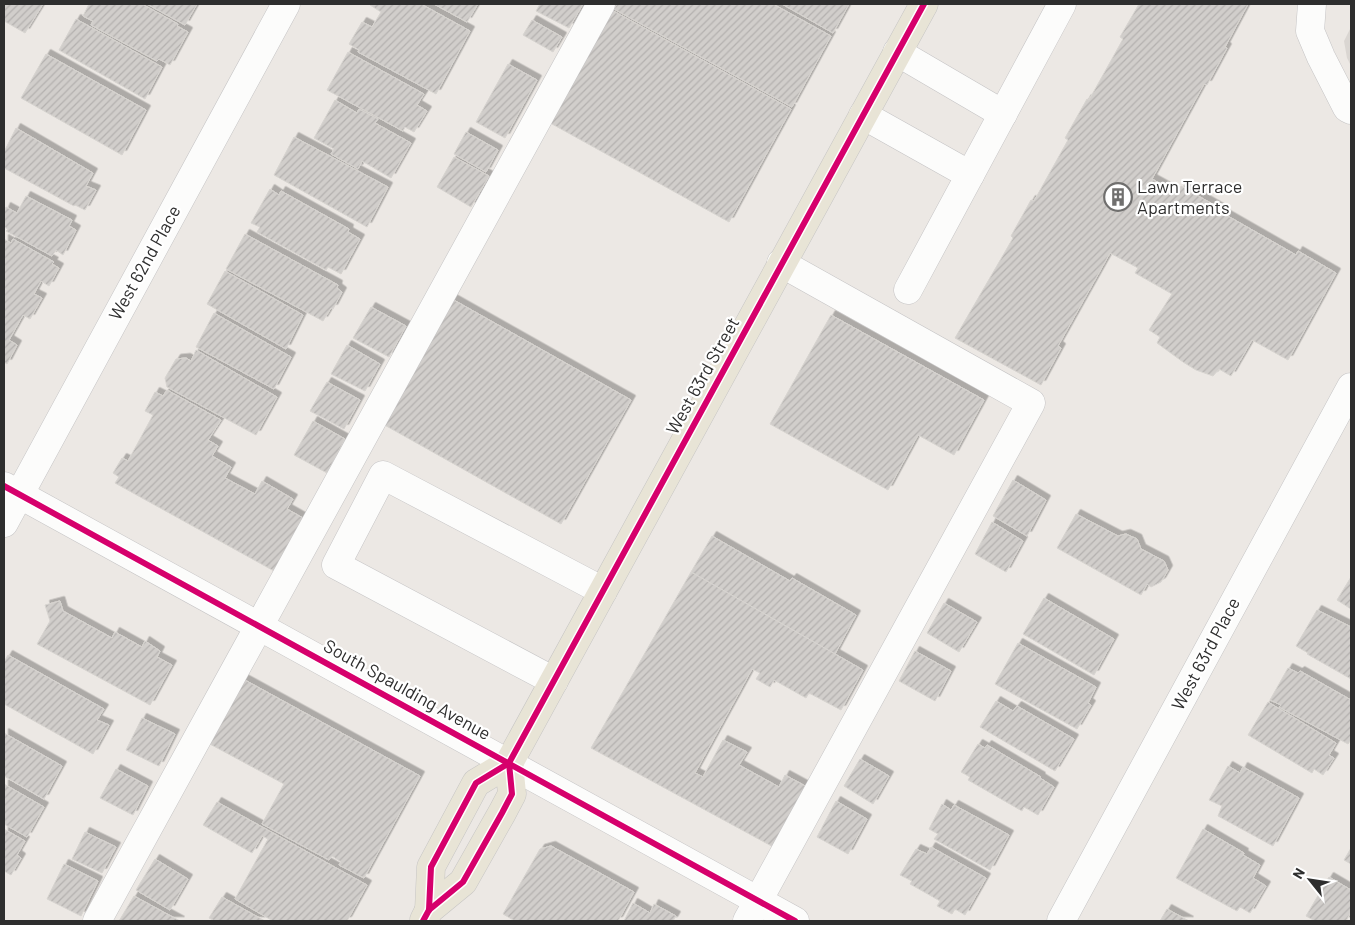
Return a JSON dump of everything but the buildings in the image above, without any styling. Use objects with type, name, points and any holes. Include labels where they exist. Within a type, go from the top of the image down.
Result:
[{"type":"main road","name":"West 63rd Street","points":[[509,763],[924,4]]},
{"type":"main road","points":[[509,763],[512,794],[502,813],[463,882],[426,916],[431,867],[476,783],[509,763]]},
{"type":"street","name":"West 62nd Place","points":[[4,523],[12,490],[286,4]]},
{"type":"street","points":[[97,921],[601,4]]},
{"type":"street","points":[[908,290],[1062,4]]},
{"type":"street","points":[[1312,4],[1310,31],[1330,74],[1348,108],[1351,110]]},
{"type":"street","points":[[897,52],[1002,114]]},
{"type":"street","points":[[863,115],[970,175]]},
{"type":"street","points":[[753,911],[1031,403],[781,264]]},
{"type":"street","name":"West 63rd Place","points":[[1061,921],[1351,387]]},
{"type":"street","points":[[554,681],[336,565],[383,475],[603,591]]},
{"type":"street","name":"South Spaulding Avenue","points":[[12,490],[509,763],[753,911],[795,921]]},
{"type":"shaded area","points":[[1351,27],[1351,66],[1347,58],[1344,41]]},
{"type":"cycle path","points":[[429,910],[431,867],[476,783],[509,763],[924,4]]},
{"type":"cycle path","points":[[4,486],[795,921]]},
{"type":"cycle path","points":[[423,921],[429,910],[463,882],[502,813],[512,794],[509,763]]},
{"type":"place","name":"Lawn Terrace Apartments","points":[[1118,197]]}]
